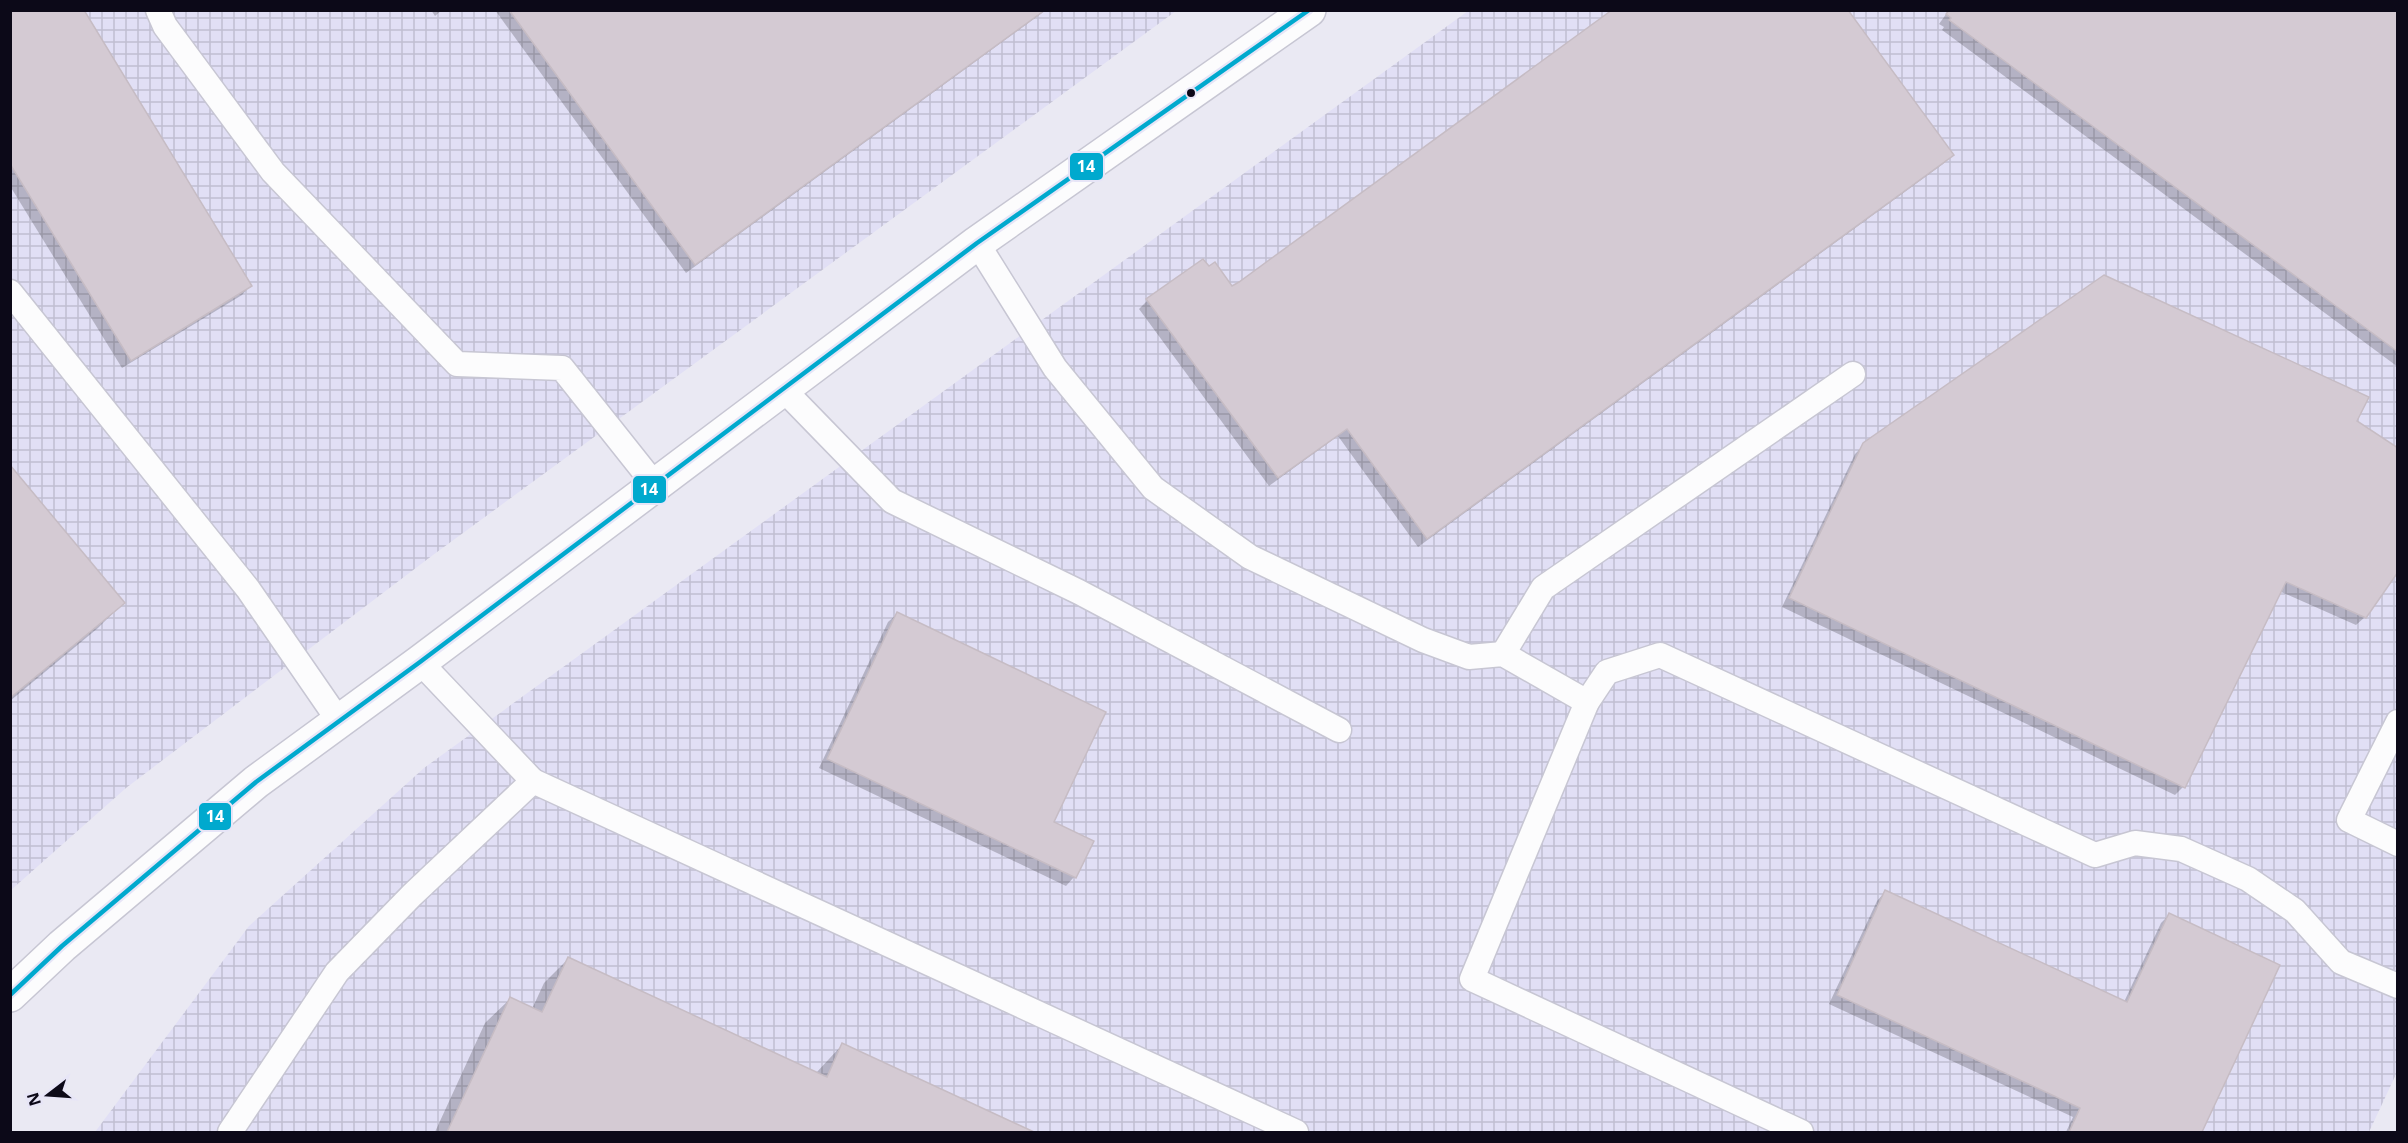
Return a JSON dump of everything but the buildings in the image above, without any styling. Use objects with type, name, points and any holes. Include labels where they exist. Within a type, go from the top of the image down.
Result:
[{"type":"street","points":[[10,995],[62,946],[256,782],[420,662],[977,243],[1309,10]]},
{"type":"lane","points":[[158,10],[165,26],[273,172],[457,364],[562,368],[655,485]]},
{"type":"lane","points":[[977,243],[1055,368],[1154,488],[1250,557],[1423,640],[1469,657],[1503,654],[1587,702]]},
{"type":"lane","points":[[10,292],[248,589],[339,721]]},
{"type":"lane","points":[[1503,654],[1543,588],[1853,374]]},
{"type":"lane","points":[[783,389],[892,501],[1079,592],[1339,730]]},
{"type":"lane","points":[[1801,1132],[1472,978],[1587,702],[1607,672],[1660,655],[2096,855],[2135,843],[2181,849],[2248,879],[2295,911],[2341,962],[2397,986]]},
{"type":"lane","points":[[420,662],[533,781],[1296,1132]]},
{"type":"lane","points":[[2397,722],[2349,820],[2397,844]]},
{"type":"lane","points":[[230,1132],[337,972],[412,896],[533,781]]},
{"type":"shaded area","points":[[11,11],[1176,11],[433,555],[126,788],[11,890]]},
{"type":"shaded area","points":[[1468,11],[2397,11],[2398,1070],[2369,1132],[95,1132],[249,926],[424,768]]},
{"type":"transit line","name":"14","points":[[10,995],[62,946],[256,782],[420,662],[977,243],[1309,10]]}]
